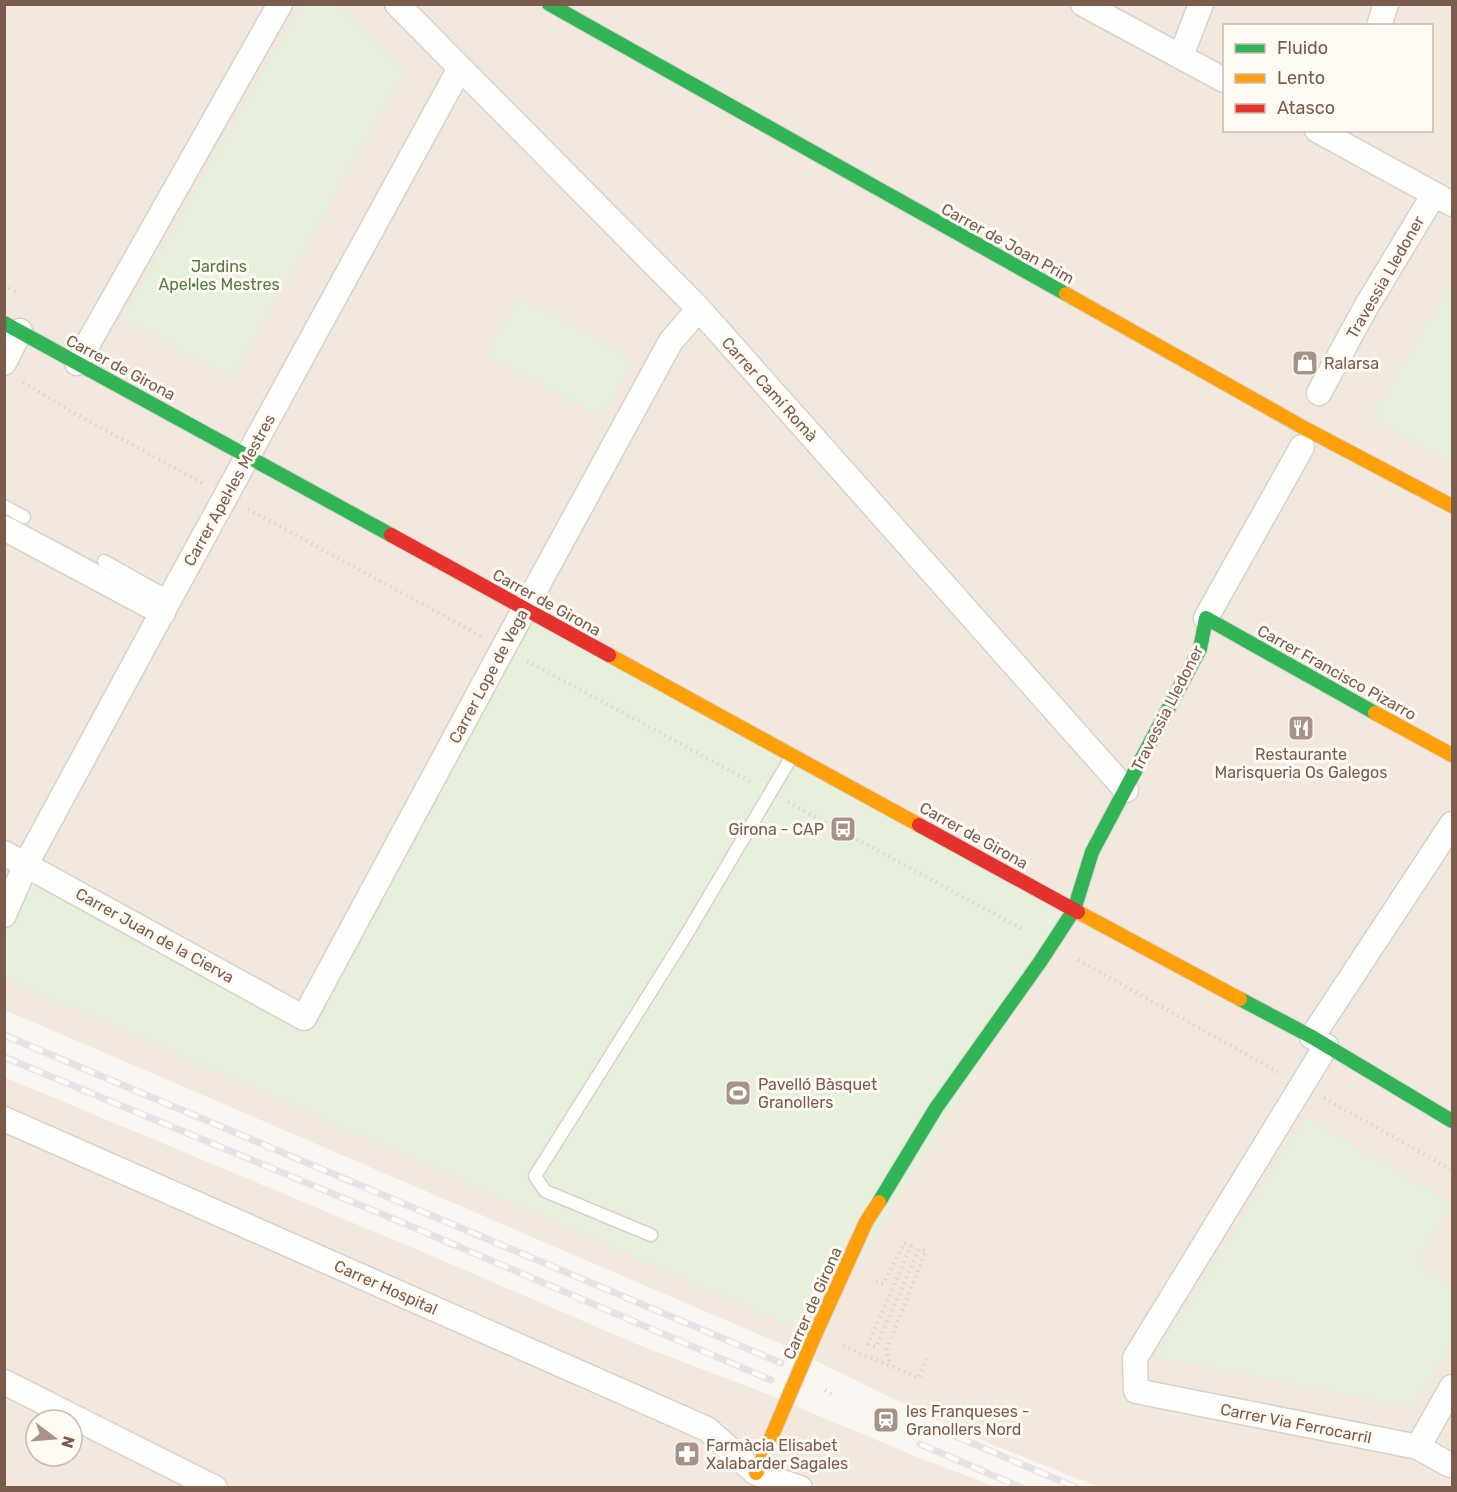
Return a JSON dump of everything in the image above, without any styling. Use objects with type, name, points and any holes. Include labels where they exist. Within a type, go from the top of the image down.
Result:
[{"type":"street","points":[[77,363],[280,4]]},
{"type":"street","name":"Carrer Camí Romà","points":[[397,4],[699,309],[1126,790]]},
{"type":"street","name":"Carrer de Joan Prim","points":[[549,4],[1306,429],[1452,506]]},
{"type":"street","points":[[1083,4],[1223,79]]},
{"type":"street","points":[[1181,56],[1201,4]]},
{"type":"street","points":[[1380,24],[1386,4]]},
{"type":"street","name":"Carrer Apel·les Mestres","points":[[4,915],[26,864],[460,68]]},
{"type":"street","points":[[1332,134],[1443,199]]},
{"type":"street","name":"Travessia Lledoner","points":[[1319,393],[1366,307],[1443,199]]},
{"type":"street","name":"Carrer Lope de Vega","points":[[304,1018],[671,341],[699,309]]},
{"type":"street","points":[[9,370],[12,327]]},
{"type":"street","name":"Carrer de Girona","points":[[12,327],[1074,910],[1319,1041],[1452,1121]]},
{"type":"street","name":"Travessia Lledoner","points":[[1074,910],[1092,852],[1200,650],[1206,618],[1302,447]]},
{"type":"street","points":[[14,522],[166,605]]},
{"type":"street","name":"Carrer Francisco Pizarro","points":[[1206,618],[1452,754]]},
{"type":"street","points":[[1301,1085],[1319,1041],[1452,824]]},
{"type":"street","name":"Carrer Juan de la Cierva","points":[[4,854],[304,1018]]},
{"type":"street","name":"Carrer de Girona","points":[[753,1477],[814,1336],[867,1222],[936,1108],[1074,910]]},
{"type":"street","name":"Carrer Via Ferrocarril","points":[[1301,1085],[1135,1358],[1136,1391],[1418,1447],[1452,1465]]},
{"type":"street","name":"Carrer Hospital","points":[[4,1119],[707,1429],[753,1477]]},
{"type":"street","points":[[4,1382],[215,1488]]},
{"type":"street","points":[[1418,1447],[1452,1387]]},
{"type":"street","points":[[753,1477],[800,1488]]},
{"type":"lane","points":[[4,506],[14,522]]},
{"type":"lane","points":[[104,561],[166,605]]},
{"type":"lane","points":[[651,1235],[545,1191],[536,1176],[685,938],[792,755]]},
{"type":"path","points":[[9,370],[72,412],[1051,945],[1452,1170]]},
{"type":"path","points":[[876,1281],[883,1284],[904,1243],[911,1245],[868,1344],[876,1347],[919,1249],[926,1251],[886,1351],[891,1365]]},
{"type":"path","points":[[858,1352],[920,1378],[927,1359]]},
{"type":"path","points":[[824,1390],[834,1396]]},
{"type":"shaded area","points":[[5,5],[1452,5],[1452,1487],[1098,1487],[933,1418],[781,1344],[5,1010]]},
{"type":"shaded area","points":[[4,1077],[636,1344],[762,1392],[917,1457],[996,1487],[5,1487]]},
{"type":"green space","name":"Jardins Apel·les Mestres","points":[[301,5],[340,5],[405,71],[232,379],[123,318]]},
{"type":"green space","points":[[1452,281],[1452,463],[1371,418]]},
{"type":"green space","points":[[518,296],[634,359],[602,418],[486,355]]},
{"type":"green space","points":[[525,609],[1074,910],[814,1337],[5,977],[5,915],[26,864],[304,1017]]},
{"type":"green space","points":[[1306,1117],[1452,1204],[1417,1265],[1452,1287],[1452,1342],[1412,1408],[1155,1357]]},
{"type":"railway","points":[[4,1035],[781,1363]]},
{"type":"railway","points":[[4,1057],[408,1225],[771,1380]]},
{"type":"railway","points":[[932,1426],[1077,1488]]},
{"type":"railway","points":[[920,1444],[1022,1488]]},
{"type":"traffic: fast","points":[[549,4],[1066,294]]},
{"type":"traffic: fast","points":[[4,323],[391,535]]},
{"type":"traffic: fast","points":[[936,1108],[1040,962],[1074,910],[1092,852],[1200,649],[1206,618],[1375,713]]},
{"type":"traffic: fast","points":[[1240,999],[1312,1037],[1452,1121]]},
{"type":"traffic: fast","points":[[879,1202],[936,1108]]},
{"type":"traffic: slow","points":[[1066,294],[1306,429],[1452,506]]},
{"type":"traffic: slow","points":[[609,655],[919,825]]},
{"type":"traffic: slow","points":[[1375,713],[1452,755]]},
{"type":"traffic: slow","points":[[1078,912],[1240,999]]},
{"type":"traffic: slow","points":[[756,1473],[866,1222],[879,1202]]},
{"type":"traffic: jam","points":[[391,535],[609,655]]},
{"type":"traffic: jam","points":[[919,825],[1078,912]]},
{"type":"place","name":"Ralarsa","points":[[1305,363]]},
{"type":"place","name":"Restaurante Marisqueria Os Galegos","points":[[1301,728]]},
{"type":"place","name":"Girona - CAP","points":[[843,829]]},
{"type":"place","name":"Pavelló Bàsquet Granollers","points":[[738,1093]]},
{"type":"place","name":"les Franqueses - Granollers Nord","points":[[886,1420]]},
{"type":"place","name":"Farmàcia Elisabet Xalabarder Sagales","points":[[687,1454]]}]
